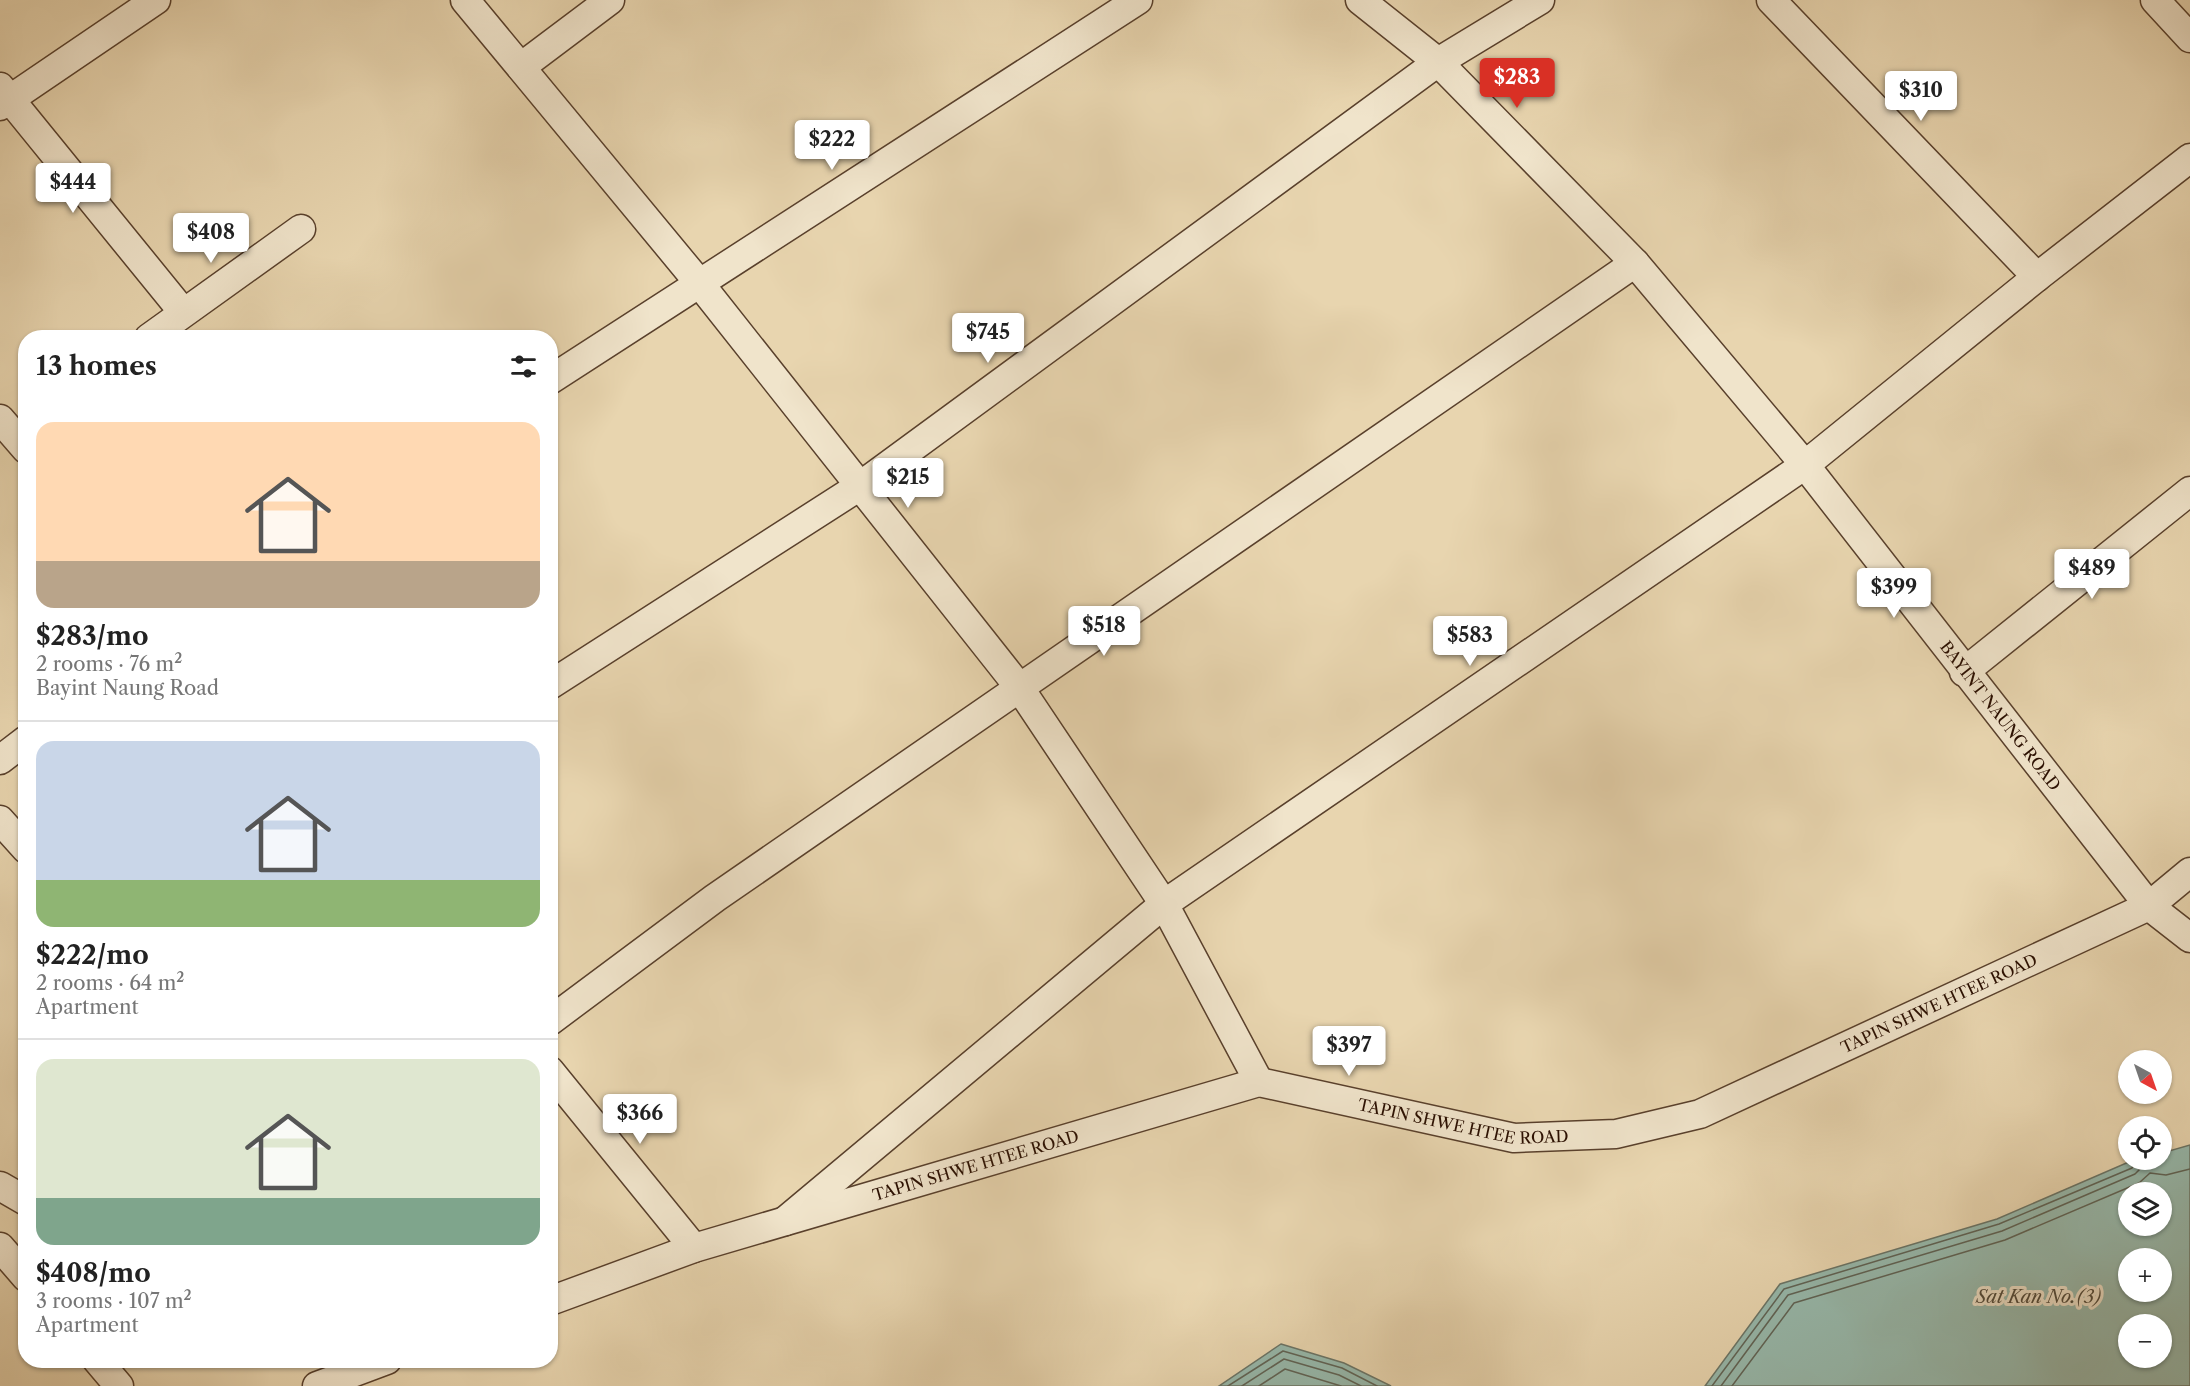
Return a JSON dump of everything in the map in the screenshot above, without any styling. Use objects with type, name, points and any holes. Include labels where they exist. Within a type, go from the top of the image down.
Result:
[{"type":"street","points":[[156,0],[3,98],[183,312]]},
{"type":"street","points":[[465,0],[700,284],[1019,687],[1164,904],[1259,1082]]},
{"type":"street","points":[[521,67],[610,0]]},
{"type":"street","points":[[558,375],[1138,0]]},
{"type":"street","name":"BAYINT NAUNG ROAD","points":[[1360,0],[1438,62],[1635,262],[1805,465],[1964,672],[2149,906],[2190,938]]},
{"type":"street","points":[[558,681],[860,486],[1438,62],[1540,0]]},
{"type":"street","points":[[1771,0],[2037,277]]},
{"type":"street","points":[[2155,0],[2190,38]]},
{"type":"street","points":[[785,1221],[1164,904],[1805,465],[2037,277],[2190,158]]},
{"type":"street","points":[[160,330],[301,229]]},
{"type":"street","points":[[558,1016],[716,898],[1635,262]]},
{"type":"street","points":[[1964,672],[2190,491]]},
{"type":"street","points":[[0,760],[18,746]]},
{"type":"street","points":[[0,820],[18,840]]},
{"type":"street","name":"TAPIN SHWE HTEE ROAD","points":[[558,1298],[694,1248],[1259,1082],[1514,1138],[1616,1134],[1700,1114],[2149,906],[2190,873]]},
{"type":"street","points":[[558,1081],[694,1248]]},
{"type":"street","points":[[0,1186],[18,1197]]},
{"type":"street","points":[[0,1247],[18,1268]]},
{"type":"street","points":[[104,1368],[119,1386]]},
{"type":"street","points":[[318,1386],[366,1368]]},
{"type":"water","name":"Sat Kan No.(3)","points":[[2190,1145],[2190,1386],[1705,1386],[1780,1284],[1997,1219],[2118,1167],[2118,1170],[2172,1170],[2172,1150]]},
{"type":"water","points":[[1281,1344],[1344,1363],[1391,1386],[1219,1386]]}]
